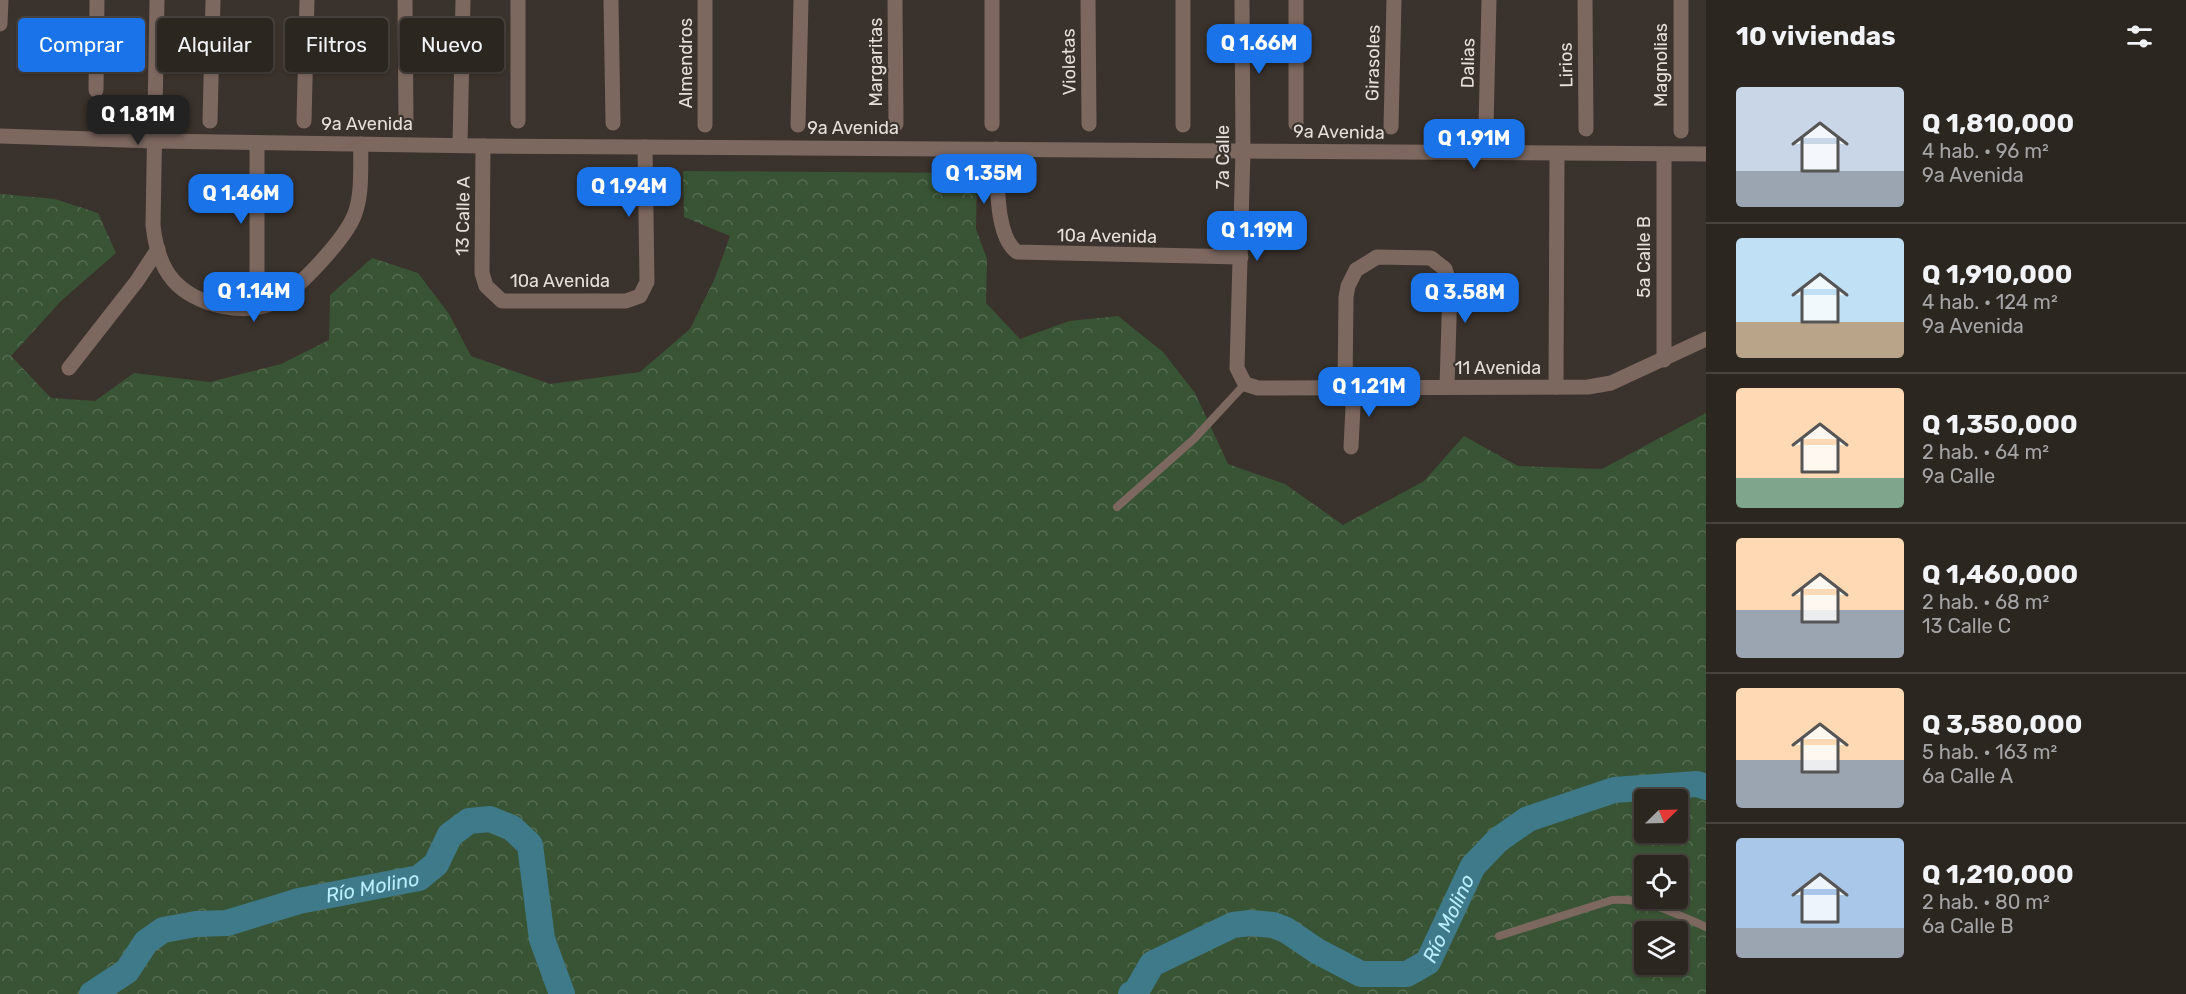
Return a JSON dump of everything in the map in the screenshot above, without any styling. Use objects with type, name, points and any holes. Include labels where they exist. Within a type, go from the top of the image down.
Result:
[{"type":"street","points":[[0,0],[0,24]]},
{"type":"street","points":[[96,90],[97,0]]},
{"type":"street","points":[[157,0],[153,225],[158,249],[172,279],[181,288],[217,305],[230,308],[257,306],[277,301],[325,257],[347,229],[359,199],[360,144]]},
{"type":"street","points":[[210,121],[213,0]]},
{"type":"street","points":[[304,121],[307,0]]},
{"type":"street","points":[[405,0],[406,121]]},
{"type":"street","points":[[460,145],[464,0]]},
{"type":"street","points":[[518,0],[518,121]]},
{"type":"street","points":[[611,0],[613,123]]},
{"type":"street","name":"Almendros","points":[[705,0],[705,125]]},
{"type":"street","points":[[798,124],[801,0]]},
{"type":"street","name":"Margaritas","points":[[895,0],[896,124]]},
{"type":"street","points":[[992,0],[992,124]]},
{"type":"street","name":"Violetas","points":[[1088,0],[1089,124]]},
{"type":"street","points":[[1183,0],[1183,125]]},
{"type":"street","name":"7a Calle","points":[[1242,0],[1243,151],[1237,368],[1245,384]]},
{"type":"street","points":[[1296,0],[1296,124]]},
{"type":"street","name":"Girasoles","points":[[1391,127],[1394,0]]},
{"type":"street","name":"Dalias","points":[[1486,127],[1489,0]]},
{"type":"street","name":"Lirios","points":[[1585,0],[1586,129]]},
{"type":"street","name":"Magnolias","points":[[1681,0],[1681,131]]},
{"type":"street","name":"9a Avenida","points":[[0,136],[154,141],[483,146],[1706,154]]},
{"type":"street","points":[[257,143],[257,306]]},
{"type":"street","name":"13 Calle A","points":[[483,146],[482,260],[486,286]]},
{"type":"street","name":"10a Avenida","points":[[486,286],[502,301],[626,301],[640,296],[647,282],[645,147]]},
{"type":"street","name":"10a Avenida","points":[[996,148],[1002,231],[1011,248],[1024,254],[1241,257]]},
{"type":"street","points":[[1556,387],[1557,154]]},
{"type":"street","name":"5a Calle B","points":[[1664,154],[1664,360]]},
{"type":"street","points":[[69,368],[137,281],[158,249]]},
{"type":"street","points":[[1351,447],[1346,297],[1348,286],[1356,270],[1377,257],[1431,258],[1445,269],[1450,285],[1447,387]]},
{"type":"street","name":"11 Avenida","points":[[1245,384],[1258,388],[1588,387],[1611,383],[1706,339]]},
{"type":"lane","points":[[1117,507],[1194,439],[1245,384]]},
{"type":"lane","points":[[1499,936],[1612,900],[1622,899],[1651,903],[1706,927]]},
{"type":"green space","points":[[683,171],[977,173],[976,229],[987,259],[986,303],[1020,339],[1069,321],[1118,316],[1163,352],[1195,393],[1228,464],[1285,484],[1343,525],[1424,481],[1464,436],[1518,466],[1602,469],[1706,413],[1706,994],[0,994],[0,194],[55,199],[98,213],[116,253],[61,301],[11,356],[51,398],[95,401],[134,373],[210,382],[281,364],[329,340],[330,295],[372,258],[418,273],[449,314],[471,356],[550,384],[640,372],[690,329],[715,278],[730,236],[684,217]]},
{"type":"waterway","name":"Río Molino","points":[[1131,994],[1136,992],[1152,964],[1233,925],[1250,923],[1273,925],[1286,930],[1317,951],[1361,974],[1407,974],[1428,962],[1473,866],[1498,840],[1528,819],[1614,790],[1697,784],[1706,787]]},
{"type":"waterway","name":"Río Molino","points":[[92,994],[127,971],[146,942],[163,930],[196,924],[227,923],[299,901],[419,878],[436,864],[450,835],[469,821],[490,819],[512,828],[530,845],[542,939],[562,994]]}]
